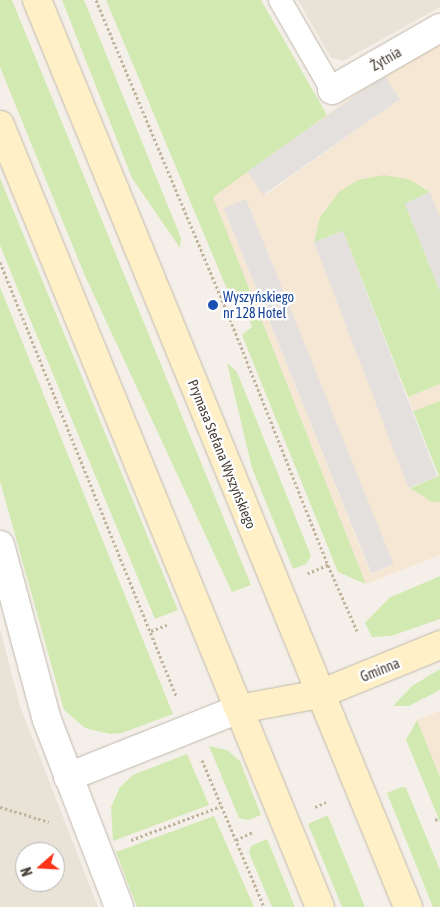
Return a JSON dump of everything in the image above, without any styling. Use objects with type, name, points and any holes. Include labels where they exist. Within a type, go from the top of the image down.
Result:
[{"type":"main road","name":"Prymasa Stefana Wyszyńskiego","points":[[37,0],[408,907]]},
{"type":"main road","points":[[0,125],[320,907]]},
{"type":"main road","name":"Gminna","points":[[239,709],[320,694],[440,645]]},
{"type":"street","name":"Żytnia","points":[[332,90],[440,28]]},
{"type":"street","points":[[0,545],[40,697],[90,836],[119,907]]},
{"type":"street","points":[[68,777],[239,709]]},
{"type":"lane","points":[[280,0],[332,90]]},
{"type":"path","points":[[96,0],[230,319],[328,565],[357,631]]},
{"type":"path","points":[[0,262],[177,699]]},
{"type":"path","points":[[302,575],[328,565]]},
{"type":"path","points":[[200,756],[264,907]]},
{"type":"path","points":[[0,806],[115,846],[221,806]]},
{"type":"path","points":[[435,820],[440,818]]},
{"type":"shaded area","points":[[298,0],[440,0],[440,7],[343,61],[331,58]]},
{"type":"shaded area","points":[[440,45],[440,217],[430,192],[423,186],[349,185],[325,209],[314,237],[410,488],[432,502],[440,502],[440,555],[366,584],[213,197],[383,74]],"holes":[[[384,76],[400,99],[265,195],[249,172]],[[246,199],[392,565],[371,574],[226,213]]]},
{"type":"shaded area","points":[[384,76],[400,99],[263,195],[247,172]]},
{"type":"shaded area","points":[[430,192],[440,217],[440,291],[405,204]]},
{"type":"shaded area","points":[[246,199],[394,564],[371,573],[224,208]]},
{"type":"shaded area","points":[[343,231],[437,477],[408,488],[314,242]]},
{"type":"shaded area","points":[[440,384],[440,401],[413,411],[408,397]]},
{"type":"shaded area","points":[[0,629],[20,706],[98,907],[0,907]]},
{"type":"shaded area","points":[[440,711],[440,777],[417,720]]},
{"type":"green space","points":[[0,0],[12,0],[251,585],[232,592],[85,276],[0,67]]},
{"type":"green space","points":[[62,0],[84,0],[181,238],[180,248],[132,178]]},
{"type":"green space","points":[[106,0],[261,0],[327,115],[213,197],[366,584],[338,572],[242,335],[252,327],[251,323],[239,294],[229,294]]},
{"type":"green space","points":[[384,175],[411,180],[430,192],[405,204],[440,291],[440,384],[408,397],[343,231],[314,242],[320,217],[339,192],[358,180]]},
{"type":"green space","points":[[0,178],[178,610],[155,619],[0,245]]},
{"type":"green space","points":[[0,287],[173,714],[122,733],[110,734],[85,728],[64,710],[0,481]]},
{"type":"green space","points":[[227,363],[237,372],[311,556],[306,564],[293,569],[252,468]]},
{"type":"green space","points":[[440,401],[440,502],[432,502],[410,488],[439,476],[413,411]]},
{"type":"green space","points":[[440,576],[440,619],[391,636],[372,637],[365,623],[389,598]]},
{"type":"green space","points":[[440,669],[440,690],[409,706],[393,706],[412,686]]},
{"type":"green space","points":[[417,720],[440,777],[440,822],[406,740]]},
{"type":"green space","points":[[209,746],[227,750],[240,761],[261,815],[248,820],[239,818]]},
{"type":"green space","points":[[187,754],[209,805],[113,841],[111,807],[120,787],[133,775]]},
{"type":"green space","points":[[401,787],[406,788],[440,870],[440,907],[433,907],[387,793]]},
{"type":"green space","points":[[328,815],[365,907],[342,907],[308,824]]},
{"type":"green space","points":[[214,816],[254,907],[137,907],[116,852]]},
{"type":"green space","points":[[267,839],[295,907],[272,907],[249,853],[251,846]]},
{"type":"place","name":"Wyszyńskiego nr 128 Hotel","points":[[213,305]]}]
